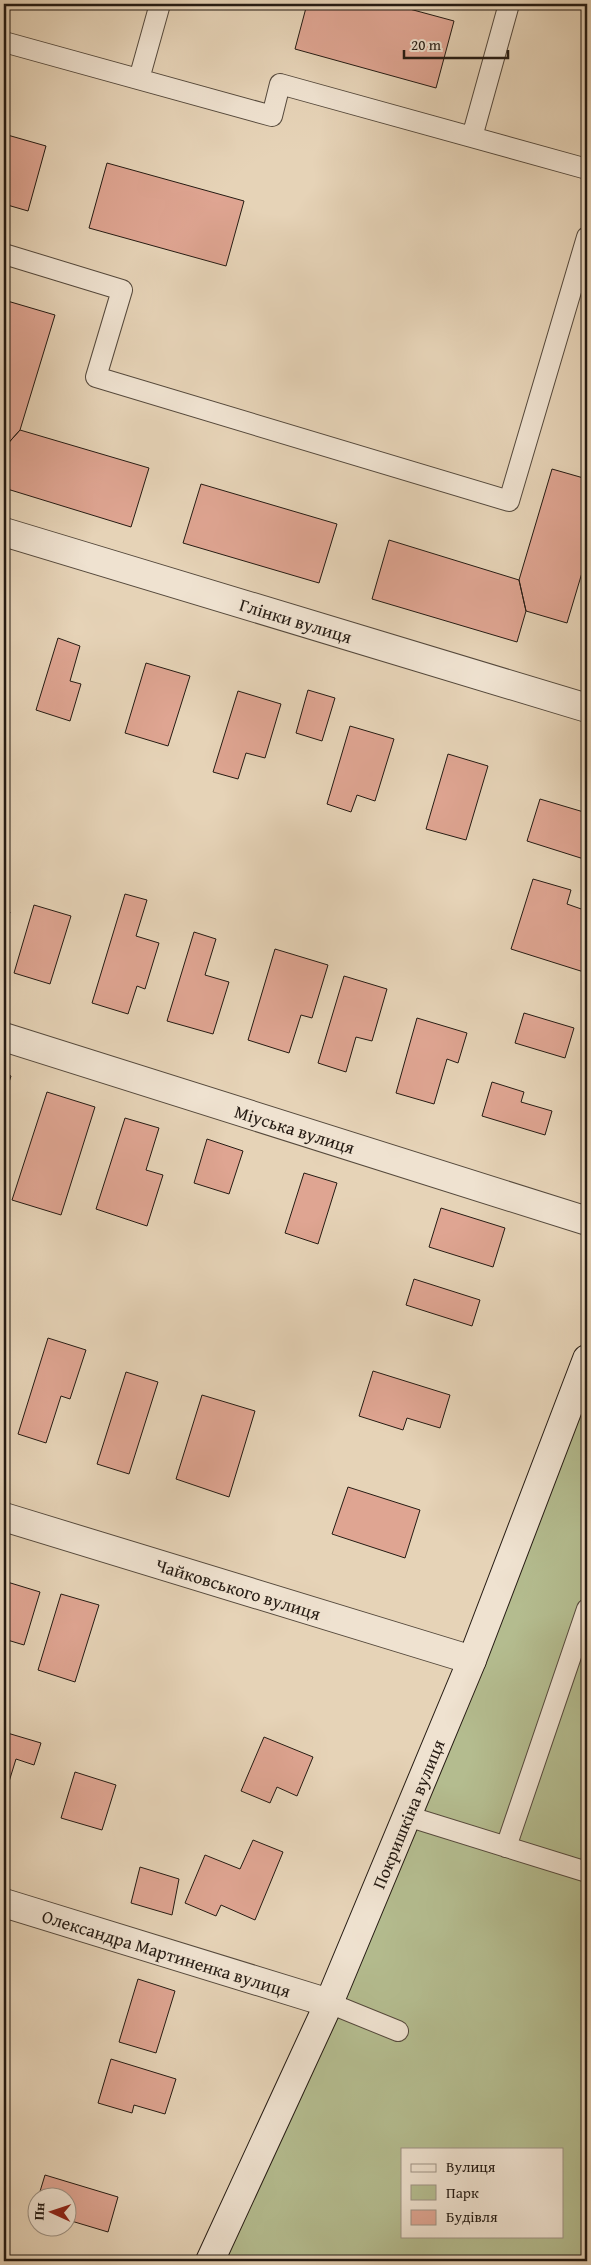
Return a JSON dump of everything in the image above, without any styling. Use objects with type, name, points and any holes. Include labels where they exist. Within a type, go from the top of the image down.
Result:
[{"type":"street","name":"Глінки вулиця","points":[[4,532],[587,708]]},
{"type":"street","name":"Міуська вулиця","points":[[4,1037],[587,1221]]},
{"type":"street","name":"Покришкіна вулиця","points":[[210,2261],[329,2003],[408,1816],[472,1660],[587,1359]]},
{"type":"street","name":"Чайковського вулиця","points":[[4,1517],[472,1660]]},
{"type":"street","name":"Олександра Мартиненка вулиця","points":[[4,1902],[329,2003]]},
{"type":"lane","points":[[139,79],[160,4]]},
{"type":"lane","points":[[472,138],[509,4]]},
{"type":"lane","points":[[4,42],[272,116],[280,84],[587,169]]},
{"type":"lane","points":[[4,254],[122,290],[96,377],[509,501],[587,237]]},
{"type":"lane","points":[[506,1847],[587,1609]]},
{"type":"lane","points":[[408,1816],[587,1872]]},
{"type":"lane","points":[[329,2003],[398,2031]]},
{"type":"green space","points":[[587,1359],[587,2261],[210,2261]]},
{"type":"building","points":[[307,4],[391,4],[454,21],[436,88],[295,49]]},
{"type":"building","points":[[4,134],[46,146],[28,211],[4,204]]},
{"type":"building","points":[[107,163],[244,201],[226,266],[89,228]]},
{"type":"building","points":[[4,300],[55,315],[20,430],[4,448]]},
{"type":"building","points":[[20,430],[149,468],[131,527],[4,488],[4,448]]},
{"type":"building","points":[[552,469],[587,479],[587,556],[567,623],[526,611],[519,580]]},
{"type":"building","points":[[201,484],[337,524],[319,583],[183,543]]},
{"type":"building","points":[[389,540],[519,580],[526,611],[517,642],[372,599]]},
{"type":"building","points":[[58,638],[80,646],[70,681],[81,684],[70,721],[36,710]]},
{"type":"building","points":[[146,663],[190,676],[168,746],[125,733]]},
{"type":"building","points":[[308,690],[335,698],[322,741],[296,733]]},
{"type":"building","points":[[238,691],[281,704],[265,758],[246,753],[238,779],[213,772]]},
{"type":"building","points":[[350,726],[394,739],[375,801],[357,795],[351,812],[327,804]]},
{"type":"building","points":[[448,754],[488,766],[466,840],[426,829]]},
{"type":"building","points":[[540,799],[587,813],[587,860],[527,841]]},
{"type":"building","points":[[533,879],[571,890],[567,904],[587,911],[587,973],[511,949]]},
{"type":"building","points":[[125,894],[147,900],[136,936],[159,943],[145,989],[137,986],[128,1014],[92,1003]]},
{"type":"building","points":[[34,905],[71,916],[50,984],[14,973]]},
{"type":"building","points":[[4,911],[10,912],[4,932]]},
{"type":"building","points":[[194,932],[216,939],[205,975],[229,982],[213,1034],[167,1021]]},
{"type":"building","points":[[275,949],[328,965],[312,1018],[301,1015],[289,1053],[248,1040]]},
{"type":"building","points":[[344,976],[387,989],[372,1041],[356,1037],[346,1072],[318,1063]]},
{"type":"building","points":[[524,1013],[574,1028],[565,1058],[515,1043]]},
{"type":"building","points":[[417,1018],[467,1033],[458,1063],[447,1059],[434,1104],[396,1093]]},
{"type":"building","points":[[4,1073],[11,1076],[4,1098]]},
{"type":"building","points":[[492,1082],[524,1092],[521,1102],[552,1111],[545,1135],[482,1116]]},
{"type":"building","points":[[47,1092],[95,1107],[61,1215],[12,1200]]},
{"type":"building","points":[[125,1118],[159,1128],[146,1170],[163,1175],[147,1226],[96,1209]]},
{"type":"building","points":[[207,1139],[243,1151],[229,1194],[194,1183]]},
{"type":"building","points":[[304,1173],[337,1183],[318,1244],[285,1233]]},
{"type":"building","points":[[441,1208],[505,1228],[493,1267],[429,1247]]},
{"type":"building","points":[[414,1279],[480,1300],[472,1326],[406,1305]]},
{"type":"building","points":[[48,1338],[86,1350],[70,1399],[61,1396],[46,1443],[18,1434]]},
{"type":"building","points":[[373,1371],[450,1395],[440,1428],[407,1418],[403,1430],[359,1416]]},
{"type":"building","points":[[126,1372],[158,1382],[129,1474],[97,1464]]},
{"type":"building","points":[[202,1395],[255,1411],[229,1497],[176,1479]]},
{"type":"building","points":[[348,1487],[420,1510],[405,1558],[332,1534]]},
{"type":"building","points":[[4,1581],[40,1592],[24,1645],[4,1639]]},
{"type":"building","points":[[61,1594],[99,1605],[75,1682],[38,1670]]},
{"type":"building","points":[[4,1732],[41,1743],[34,1765],[16,1759],[4,1798]]},
{"type":"building","points":[[264,1737],[313,1757],[297,1796],[277,1787],[270,1803],[241,1791]]},
{"type":"building","points":[[75,1772],[116,1785],[102,1830],[61,1818]]},
{"type":"building","points":[[253,1840],[283,1852],[255,1920],[221,1905],[216,1916],[185,1903],[205,1855],[240,1869]]},
{"type":"building","points":[[140,1867],[179,1879],[172,1915],[131,1903]]},
{"type":"building","points":[[138,1979],[175,1991],[156,2053],[119,2042]]},
{"type":"building","points":[[111,2059],[176,2079],[165,2114],[134,2105],[132,2113],[98,2103]]},
{"type":"building","points":[[45,2175],[118,2197],[108,2232],[78,2223],[78,2188],[41,2188]]}]
